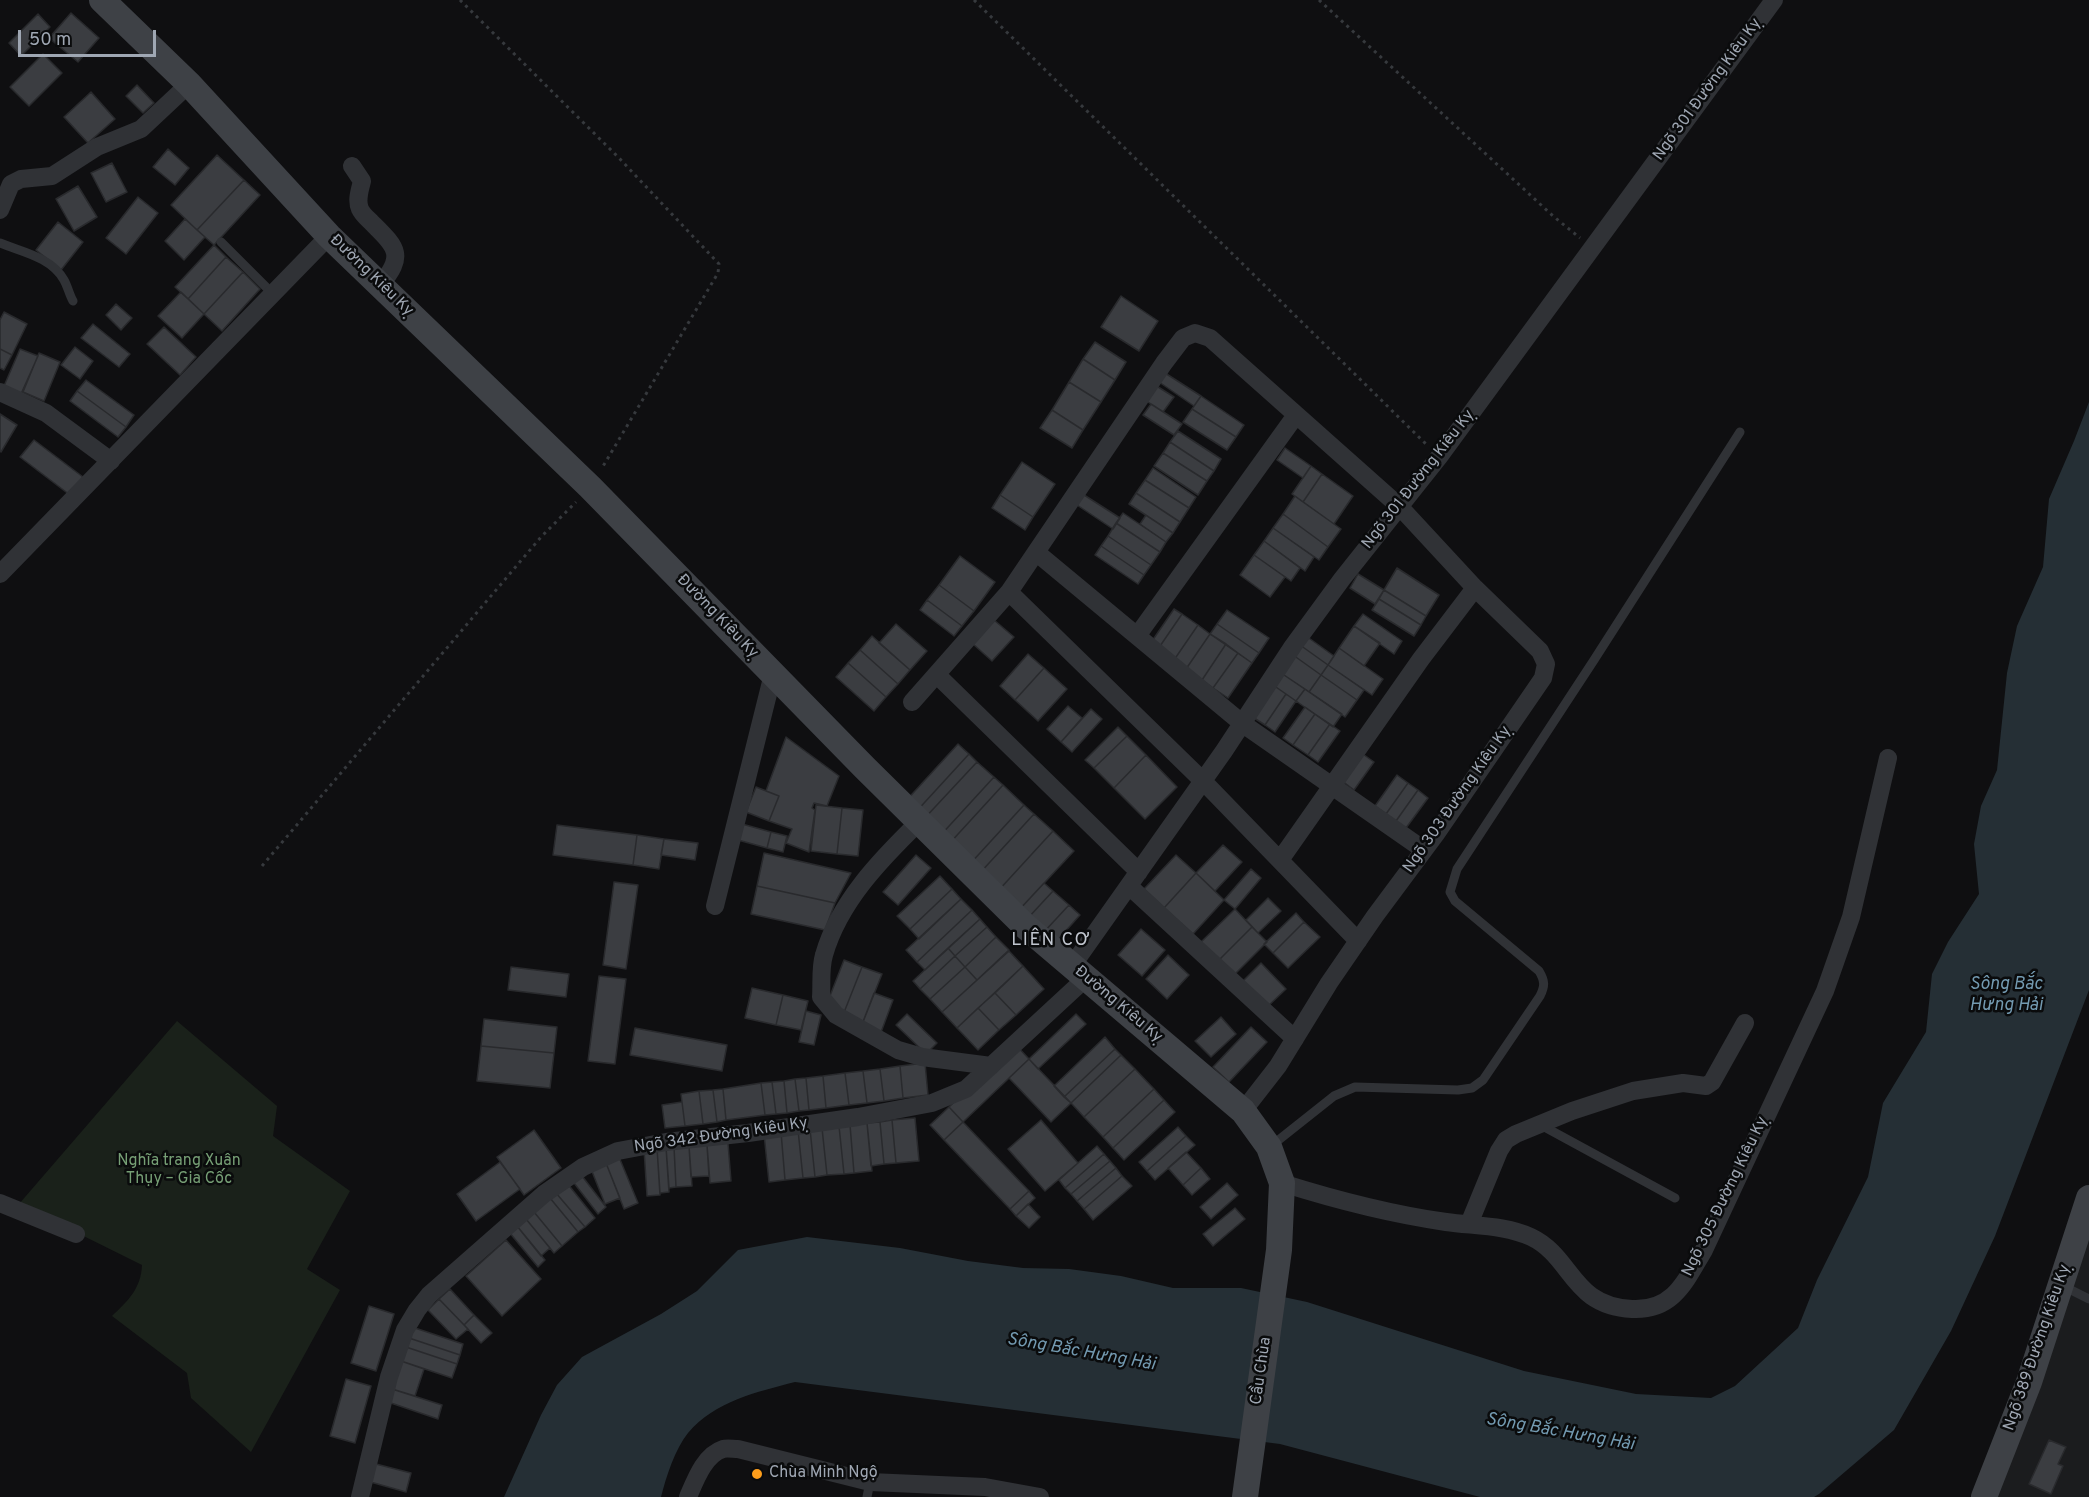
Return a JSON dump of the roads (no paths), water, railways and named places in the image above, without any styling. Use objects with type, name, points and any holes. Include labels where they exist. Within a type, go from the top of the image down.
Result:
[{"type":"main road","name":"Đường Kiêu Kỵ","points":[[102,0],[189,84],[329,236],[591,487],[1024,926],[1243,1111],[1269,1147],[1282,1183],[1279,1250]]},
{"type":"main road","name":"Ngõ 389 Đường Kiêu Kỵ","points":[[1984,1497],[2029,1382],[2089,1198]]},
{"type":"main road","name":"Cầu Chùa","points":[[1244,1494],[1279,1250]]},
{"type":"street","name":"Ngõ 301 Đường Kiêu Kỵ","points":[[1079,972],[1134,879],[1243,724],[1293,646],[1342,579],[1439,457],[1774,0]]},
{"type":"street","points":[[0,210],[11,184],[21,179],[52,176],[97,147],[141,129],[189,84]]},
{"type":"street","points":[[352,166],[362,181],[358,196],[359,207],[393,244],[396,254],[389,274],[380,285]]},
{"type":"street","points":[[0,574],[329,236]]},
{"type":"street","name":"Ngõ 303 Đường Kiêu Kỵ","points":[[912,702],[1009,592],[1164,363],[1183,338],[1195,333],[1210,338],[1400,507],[1475,588],[1537,636],[1546,671],[1543,678],[1358,941],[1295,1039],[1243,1111]]},
{"type":"street","points":[[0,392],[46,413],[111,461]]},
{"type":"street","points":[[1137,636],[1296,415]]},
{"type":"street","points":[[1037,553],[1243,724],[1424,850]]},
{"type":"street","points":[[1280,860],[1421,659],[1475,588]]},
{"type":"street","points":[[1009,592],[1203,781],[1358,941]]},
{"type":"street","points":[[715,906],[773,674]]},
{"type":"street","points":[[937,675],[1134,879],[1295,1039]]},
{"type":"street","name":"Ngõ 305 Đường Kiêu Kỵ","points":[[1282,1183],[1367,1208],[1498,1228],[1529,1236],[1545,1245],[1592,1297],[1618,1307],[1634,1309],[1649,1307],[1668,1300],[1680,1290],[1704,1250],[1825,991],[1851,917],[1888,758]]},
{"type":"street","points":[[919,822],[881,860],[839,920],[823,956],[821,997],[836,1015],[898,1050],[922,1057],[991,1066]]},
{"type":"street","name":"Ngõ 342 Đường Kiêu Kỵ","points":[[360,1497],[389,1377],[405,1330],[417,1310],[429,1295],[544,1194],[583,1167],[618,1151],[666,1142],[770,1130],[932,1103],[966,1089],[991,1066],[1079,972]]},
{"type":"street","points":[[1469,1224],[1499,1151],[1506,1140],[1539,1124],[1633,1090],[1683,1083],[1706,1086],[1712,1082],[1745,1023]]},
{"type":"street","points":[[0,1203],[76,1234]]},
{"type":"street","points":[[688,1497],[701,1470],[711,1456],[723,1449],[738,1449],[868,1489],[985,1487],[1040,1497]]},
{"type":"lane","points":[[2,242],[27,251],[50,264],[64,279],[73,302]]},
{"type":"lane","points":[[221,242],[273,294]]},
{"type":"lane","points":[[1269,1147],[1334,1096],[1355,1086],[1458,1090],[1472,1088],[1484,1080],[1540,996],[1544,988],[1544,979],[1539,971],[1455,901],[1450,892],[1456,869],[1740,432]]},
{"type":"lane","points":[[1539,1124],[1675,1198]]},
{"type":"lane","points":[[2061,1285],[2089,1299]]},
{"type":"water","name":"Sông Bắc Hưng Hải","points":[[2089,402],[2089,990],[1995,1236],[1951,1331],[1894,1430],[1819,1494],[1814,1497],[1480,1497],[1280,1444],[795,1382],[737,1399],[699,1422],[679,1447],[668,1472],[661,1497],[504,1497],[557,1385],[582,1357],[661,1314],[697,1291],[738,1250],[807,1237],[900,1248],[968,1261],[1023,1268],[1069,1269],[1121,1276],[1173,1288],[1241,1288],[1307,1302],[1524,1371],[1636,1394],[1711,1398],[1735,1386],[1798,1328],[1817,1280],[1868,1177],[1883,1103],[1926,1032],[1932,974],[1948,942],[1979,894],[1974,844],[1981,806],[1997,770],[2007,673],[2017,626],[2043,567],[2049,499]]},
{"type":"place","name":"Chùa Minh Ngộ","points":[[757,1474]]},
{"type":"district","name":"LIÊN CƠ","points":[[1051,941]]},
{"type":"park label","name":"Nghĩa trang Xuân Thụy – Gia Cốc","points":[[179,1171]]}]
